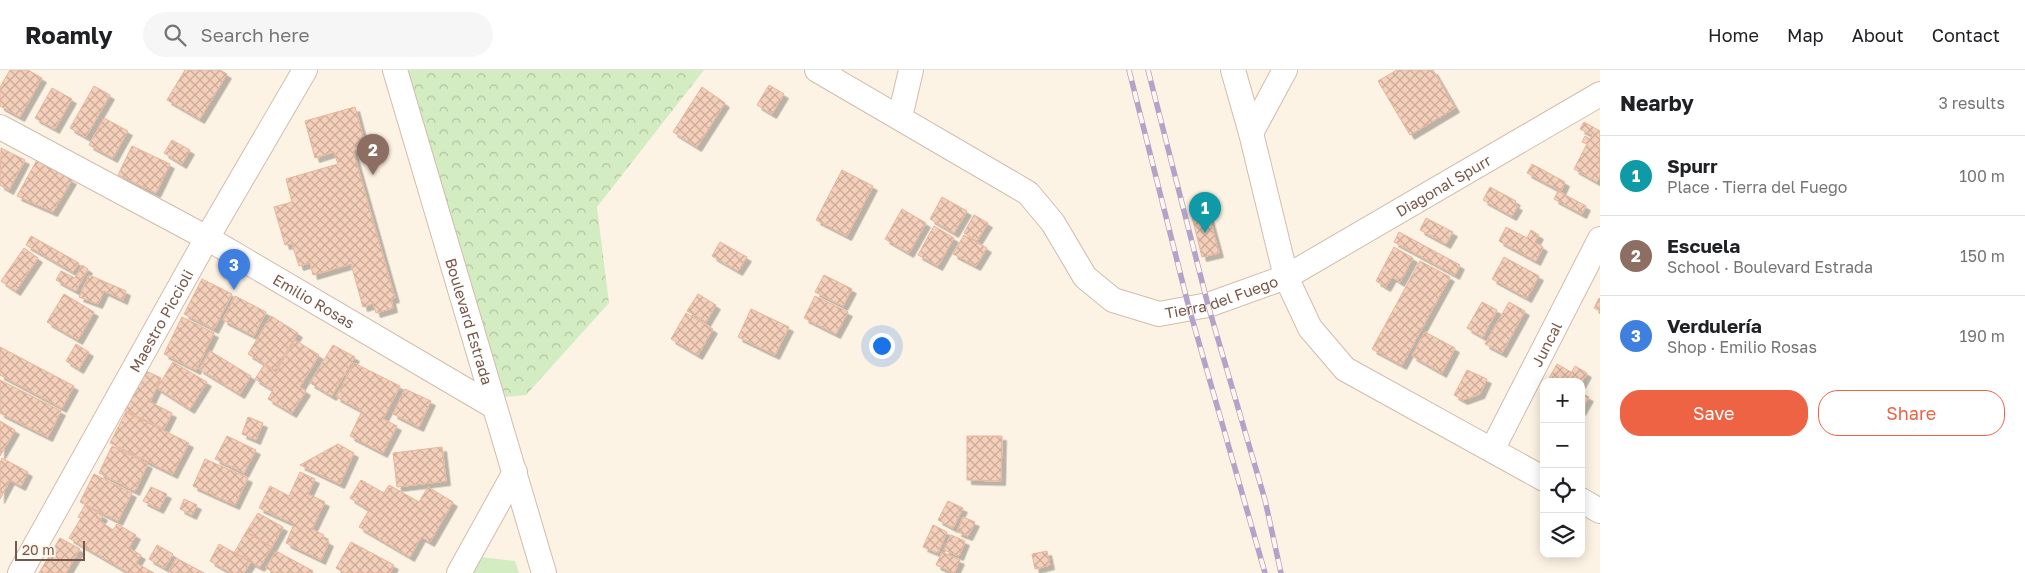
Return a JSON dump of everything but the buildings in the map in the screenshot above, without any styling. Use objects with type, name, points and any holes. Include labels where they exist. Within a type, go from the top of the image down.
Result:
[{"type":"street","name":"Maestro Piccioli","points":[[20,573],[207,238],[305,70]]},
{"type":"street","name":"Boulevard Estrada","points":[[395,70],[544,573]]},
{"type":"street","name":"Tierra del Fuego","points":[[817,70],[900,116],[1028,193],[1053,223],[1086,277],[1113,300],[1159,314],[1208,304],[1286,277],[1310,328],[1346,368],[1540,477]]},
{"type":"street","points":[[900,116],[911,70]]},
{"type":"street","points":[[1233,70],[1251,133],[1286,277]]},
{"type":"street","points":[[1251,133],[1285,70]]},
{"type":"street","name":"Diagonal Spurr","points":[[1286,277],[1600,94]]},
{"type":"street","name":"Emilio Rosas","points":[[0,127],[207,238],[493,406]]},
{"type":"street","name":"Juncal","points":[[1492,450],[1600,239]]},
{"type":"street","points":[[459,573],[515,472]]},
{"type":"street","points":[[1585,502],[1600,511]]},
{"type":"green space","points":[[408,70],[704,70],[597,207],[609,303],[526,395],[504,397]]},
{"type":"green space","points":[[481,557],[515,561],[519,573],[472,573]]},
{"type":"railway","points":[[1129,70],[1189,308],[1265,573]]},
{"type":"railway","points":[[1148,70],[1208,305],[1265,500],[1281,573]]},
{"type":"place","name":"Escuela","points":[[373,175]]},
{"type":"place","name":"Spurr","points":[[1205,233]]},
{"type":"place","name":"Verdulería","points":[[234,290]]}]
